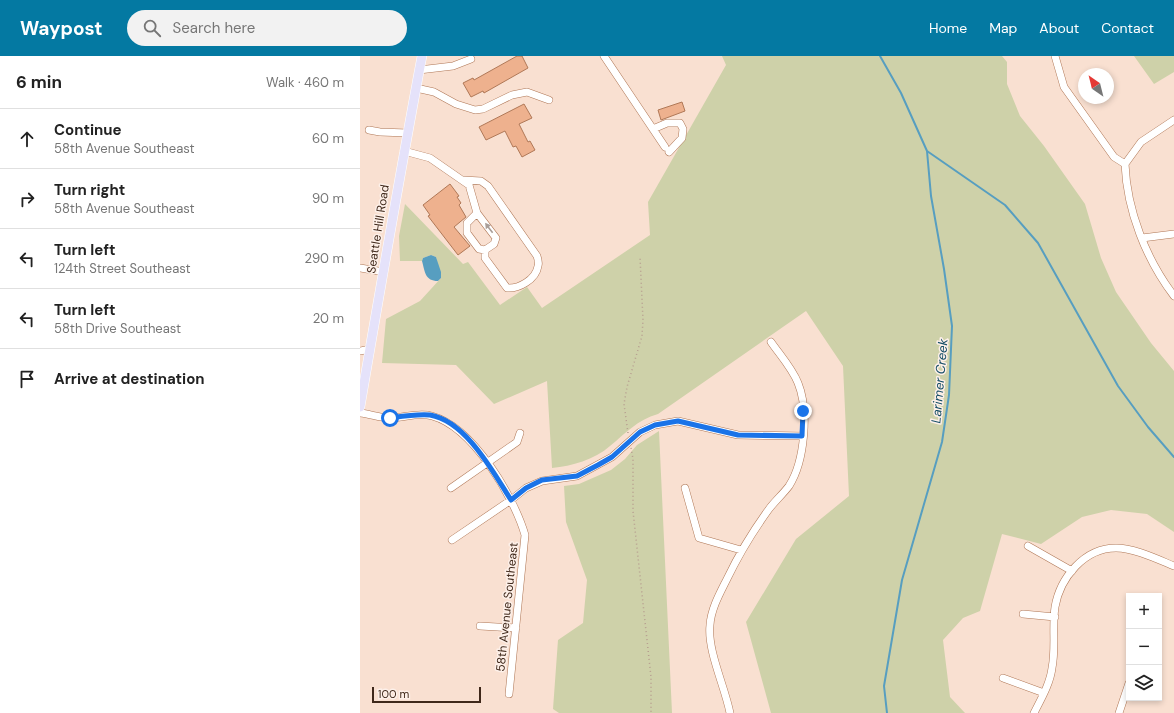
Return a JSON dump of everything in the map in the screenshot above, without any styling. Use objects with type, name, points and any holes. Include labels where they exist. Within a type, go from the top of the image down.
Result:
[{"type":"main road","name":"Seattle Hill Road","points":[[360,406],[384,272],[393,208],[422,56]]},
{"type":"street","points":[[604,56],[653,129],[667,149],[682,138],[683,129],[680,123],[667,123],[653,129]]},
{"type":"street","points":[[1055,56],[1064,87],[1114,157],[1125,164]]},
{"type":"street","points":[[419,70],[453,66],[471,59]]},
{"type":"street","points":[[416,88],[434,92],[456,104],[474,110],[483,109],[512,95],[527,92],[549,100]]},
{"type":"street","points":[[1174,120],[1141,142],[1125,164],[1126,187],[1142,238],[1158,275],[1174,296]]},
{"type":"street","points":[[369,130],[407,133]]},
{"type":"street","points":[[404,151],[430,158],[469,185],[478,213],[496,238],[494,244],[485,250],[479,250],[467,233],[467,223],[478,213]]},
{"type":"street","points":[[463,180],[481,181],[488,186],[537,256],[538,266],[533,277],[515,289],[506,288],[485,258],[485,250]]},
{"type":"street","points":[[1142,238],[1174,234]]},
{"type":"street","points":[[360,268],[384,272]]},
{"type":"street","points":[[730,713],[710,641],[710,624],[716,600],[741,550],[770,508],[789,486],[799,466],[802,449],[803,411],[798,383],[785,361],[771,342]]},
{"type":"street","points":[[360,351],[370,349]]},
{"type":"street","name":"58th Avenue Southeast","points":[[360,413],[390,418],[411,414],[432,416],[450,423],[469,439],[488,464],[511,500],[519,516],[525,535],[509,694]]},
{"type":"street","points":[[452,540],[526,488],[542,480],[577,476],[612,457],[640,432],[655,425],[678,421],[738,435],[802,436]]},
{"type":"street","points":[[451,488],[488,464],[517,442],[520,433]]},
{"type":"street","points":[[685,488],[699,538],[741,550]]},
{"type":"street","points":[[1028,546],[1072,572]]},
{"type":"street","points":[[1034,713],[1044,693],[1052,670],[1055,607],[1063,583],[1077,564],[1094,553],[1116,548],[1144,554],[1174,566]]},
{"type":"street","points":[[1023,614],[1055,617]]},
{"type":"street","points":[[480,626],[516,628]]},
{"type":"street","points":[[1003,678],[1044,693]]},
{"type":"street","points":[[1120,713],[1126,693]]},
{"type":"path","points":[[640,257],[643,320],[642,336],[627,387],[624,404],[633,459],[633,511],[652,677],[651,713]]},
{"type":"green space","points":[[722,56],[1002,56],[1007,62],[1007,84],[1020,116],[1044,146],[1085,204],[1101,258],[1116,292],[1151,343],[1174,371],[1174,532],[1147,514],[1111,510],[1082,517],[1041,544],[1002,534],[980,611],[963,618],[943,640],[950,697],[965,713],[771,713],[746,622],[796,539],[849,496],[843,366],[806,311],[658,414],[638,423],[604,451],[590,459],[575,464],[552,468],[547,381],[494,404],[456,365],[382,363],[386,319],[420,301],[441,278],[436,257],[431,255],[423,258],[422,261],[400,261],[399,236],[405,204],[463,264],[468,262],[500,305],[527,287],[542,308],[650,235],[648,202],[726,65]]},
{"type":"green space","points":[[1134,56],[1174,56],[1174,72],[1154,84]]},
{"type":"green space","points":[[659,431],[672,713],[559,713],[553,709],[558,640],[583,623],[587,580],[566,522],[564,486],[579,484],[611,470],[625,459],[637,445]]},
{"type":"water","points":[[431,255],[436,257],[441,272],[441,278],[438,281],[428,278],[424,269],[422,261],[423,258]]},
{"type":"building","points":[[517,56],[522,56],[528,68],[484,93],[483,91],[471,97],[463,83],[473,78],[474,80]]},
{"type":"building","points":[[682,102],[685,111],[661,120],[658,110]]},
{"type":"building","points":[[524,104],[532,118],[519,124],[528,142],[530,141],[535,150],[522,157],[516,146],[513,147],[505,131],[486,140],[479,127]]},
{"type":"building","points":[[450,184],[459,196],[457,197],[461,203],[459,205],[466,217],[454,227],[470,246],[458,255],[428,216],[430,215],[423,205]]},
{"type":"waterway","name":"Larimer Creek","points":[[880,56],[901,93],[927,151],[931,196],[952,326],[949,395],[942,442],[902,580],[884,686],[887,713]]},
{"type":"waterway","points":[[927,151],[1005,205],[1038,243],[1118,386],[1148,427],[1174,457]]},
{"type":"route","points":[[390,418],[411,414],[432,416],[450,423],[469,439],[488,464],[511,500],[526,488],[542,480],[577,476],[612,457],[640,432],[655,425],[678,421],[738,435],[802,436],[803,411]]}]
